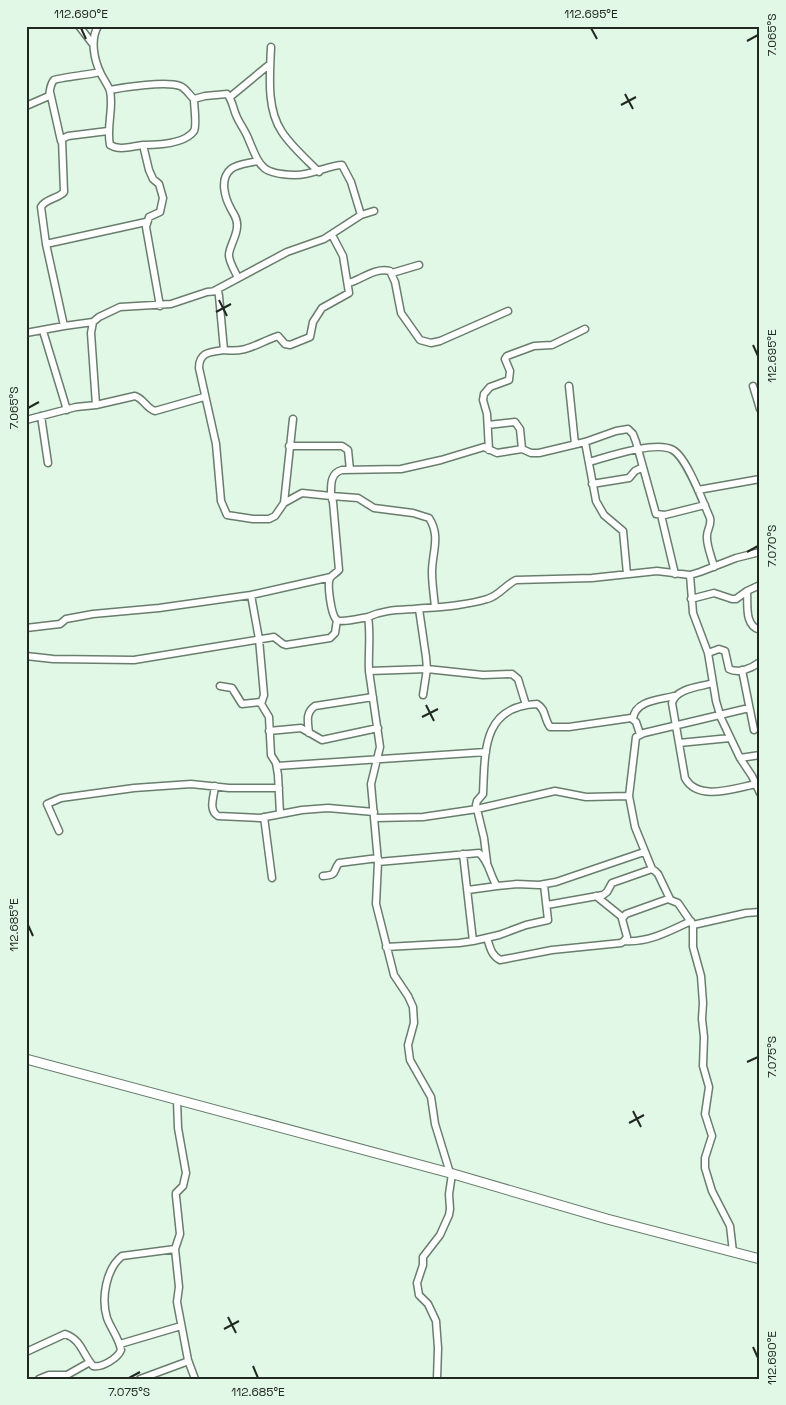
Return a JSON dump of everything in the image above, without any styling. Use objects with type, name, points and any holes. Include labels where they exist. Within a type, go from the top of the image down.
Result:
[{"type":"main road","points":[[26,1059],[451,1173],[607,1219],[760,1259]]},
{"type":"street","points":[[79,26],[92,43],[100,72],[110,90],[108,131],[110,145],[114,148],[161,145],[189,135],[194,131],[196,126],[194,99],[180,86],[157,84],[110,90]]},
{"type":"street","points":[[92,43],[98,26]]},
{"type":"street","points":[[271,47],[269,83],[271,100],[279,126],[297,150],[319,172]]},
{"type":"street","points":[[230,97],[270,64]]},
{"type":"street","points":[[26,106],[49,96],[51,84],[59,78],[74,78],[100,72]]},
{"type":"street","points":[[50,92],[61,141],[64,192],[60,196],[43,203],[40,210],[64,326]]},
{"type":"street","points":[[194,99],[223,93],[227,94],[230,97],[237,118],[248,137],[257,161],[266,170],[276,174],[295,176],[342,166],[351,182],[361,215]]},
{"type":"street","points":[[61,141],[68,136],[108,131]]},
{"type":"street","points":[[143,145],[149,170],[153,179],[159,184],[163,198],[160,212],[149,217],[146,222],[160,306]]},
{"type":"street","points":[[238,278],[228,254],[238,226],[237,219],[224,193],[224,184],[227,174],[232,168],[257,161]]},
{"type":"street","points":[[26,333],[93,322],[120,307],[160,306],[214,290],[287,252],[332,235],[361,215],[374,211]]},
{"type":"street","points":[[46,244],[146,222]]},
{"type":"street","points":[[293,419],[284,503],[276,516],[269,519],[226,515],[224,512],[216,444],[199,368],[200,358],[204,353],[242,350],[259,346],[278,336],[285,344],[290,345],[308,339],[313,322],[322,308],[347,295],[350,291],[343,256],[332,235]]},
{"type":"street","points":[[392,273],[419,265]]},
{"type":"street","points":[[349,283],[382,270],[388,270],[392,273],[401,313],[420,340],[425,343],[440,341],[508,311]]},
{"type":"street","points":[[214,290],[218,292],[219,296],[224,350]]},
{"type":"street","points":[[93,322],[91,333],[96,405]]},
{"type":"street","points":[[489,450],[488,425],[483,400],[484,394],[490,388],[509,380],[510,371],[505,359],[507,356],[534,346],[552,345],[585,329]]},
{"type":"street","points":[[43,330],[67,410]]},
{"type":"street","points":[[568,386],[575,444]]},
{"type":"street","points":[[753,386],[760,409]]},
{"type":"street","points":[[26,420],[135,396],[140,397],[154,411],[204,397]]},
{"type":"street","points":[[41,416],[48,463]]},
{"type":"street","points":[[488,425],[515,422],[520,429],[522,449]]},
{"type":"street","points":[[26,628],[58,624],[66,618],[93,614],[159,608],[251,595],[331,577],[339,570],[333,502],[330,496],[333,476],[342,470],[401,469],[441,460],[484,447],[497,453],[522,449],[539,454],[628,429],[633,434],[638,449],[653,509],[656,514],[661,515],[705,505]]},
{"type":"street","points":[[586,442],[596,501],[604,515],[623,531],[627,574]]},
{"type":"street","points":[[289,446],[342,446],[348,450],[350,470]]},
{"type":"street","points":[[589,462],[638,449],[666,447],[674,450],[682,460],[698,490],[712,524],[706,534],[714,567]]},
{"type":"street","points":[[592,484],[629,478],[635,470],[643,468]]},
{"type":"street","points":[[698,490],[760,479]]},
{"type":"street","points":[[284,503],[302,493],[358,498],[374,508],[414,512],[428,517],[432,522],[436,539],[432,572],[435,607]]},
{"type":"street","points":[[661,515],[675,574]]},
{"type":"street","points":[[331,577],[329,581],[330,597],[334,616],[342,621],[368,617],[383,611],[419,609],[487,599],[496,595],[505,586],[516,580],[585,579],[657,571],[690,575],[736,558],[760,552]]},
{"type":"street","points":[[690,575],[693,613],[708,653],[720,716],[740,758],[760,793]]},
{"type":"street","points":[[691,599],[714,593],[734,599],[760,585]]},
{"type":"street","points":[[748,591],[751,625],[760,630]]},
{"type":"street","points":[[251,595],[259,639],[264,695],[261,704]]},
{"type":"street","points":[[419,609],[426,669],[423,695]]},
{"type":"street","points":[[368,617],[371,640],[368,660],[369,671],[380,747],[371,784],[378,860],[378,881],[375,898],[394,974],[413,1007],[414,1022],[408,1045],[410,1060],[431,1097],[435,1124],[451,1173],[449,1215],[440,1235],[423,1257],[417,1283],[420,1295],[428,1304],[436,1321],[438,1348],[437,1379]]},
{"type":"street","points":[[26,656],[53,659],[134,660],[274,637],[286,645],[330,638],[335,634],[338,620]]},
{"type":"street","points":[[708,653],[723,649],[729,669],[734,671],[756,666],[760,662]]},
{"type":"street","points":[[369,671],[426,669],[482,675],[512,674],[518,679],[526,705]]},
{"type":"street","points":[[742,670],[754,730]]},
{"type":"street","points":[[640,734],[633,718],[634,712],[640,706],[713,683]]},
{"type":"street","points":[[220,686],[232,688],[242,704],[258,701],[269,717],[271,755],[277,766],[280,814]]},
{"type":"street","points":[[674,696],[672,703],[685,778],[690,786],[695,789],[721,791],[756,784]]},
{"type":"street","points":[[309,733],[308,714],[315,706],[373,697]]},
{"type":"street","points":[[497,886],[490,874],[487,862],[476,801],[483,794],[484,762],[495,722],[511,709],[537,704],[541,706],[548,724],[552,727],[569,727],[633,718]]},
{"type":"street","points":[[732,1252],[730,1226],[712,1191],[705,1168],[705,1158],[712,1136],[705,1114],[709,1087],[704,1066],[701,976],[693,947],[692,923],[678,903],[670,899],[658,874],[652,869],[635,827],[628,796],[635,740],[640,734],[749,708]]},
{"type":"street","points":[[269,732],[301,728],[322,740],[378,728]]},
{"type":"street","points":[[679,743],[730,738]]},
{"type":"street","points":[[277,766],[486,752]]},
{"type":"street","points":[[740,758],[760,755]]},
{"type":"street","points":[[59,831],[48,804],[61,798],[134,788],[191,784],[279,788]]},
{"type":"street","points":[[215,786],[212,809],[215,815],[218,816],[264,817],[328,808],[374,815],[423,817],[477,809],[556,791],[586,797],[628,796]]},
{"type":"street","points":[[264,817],[272,878]]},
{"type":"street","points":[[468,890],[517,884],[544,885],[644,852]]},
{"type":"street","points":[[323,876],[335,873],[339,863],[479,853],[487,862]]},
{"type":"street","points":[[463,854],[474,941]]},
{"type":"street","points":[[547,905],[605,894],[612,883],[652,869]]},
{"type":"street","points":[[386,947],[474,941],[546,921],[549,917],[544,885]]},
{"type":"street","points":[[596,896],[622,917],[627,937],[624,942]]},
{"type":"street","points":[[622,917],[627,913],[670,899]]},
{"type":"street","points":[[487,938],[491,951],[500,960],[552,950],[631,942],[657,936],[692,923],[760,912]]},
{"type":"street","points":[[176,1100],[178,1128],[186,1173],[183,1186],[176,1193],[180,1237],[175,1249],[179,1287],[177,1302],[188,1360],[195,1379]]},
{"type":"street","points":[[26,1352],[65,1334],[74,1338],[90,1362],[96,1367],[103,1365],[120,1353],[120,1344],[107,1318],[105,1306],[105,1295],[111,1269],[122,1256],[175,1249]]},
{"type":"street","points":[[120,1344],[181,1326]]},
{"type":"street","points":[[140,1379],[188,1360]]},
{"type":"street","points":[[39,1379],[49,1375],[67,1375],[90,1362]]}]
